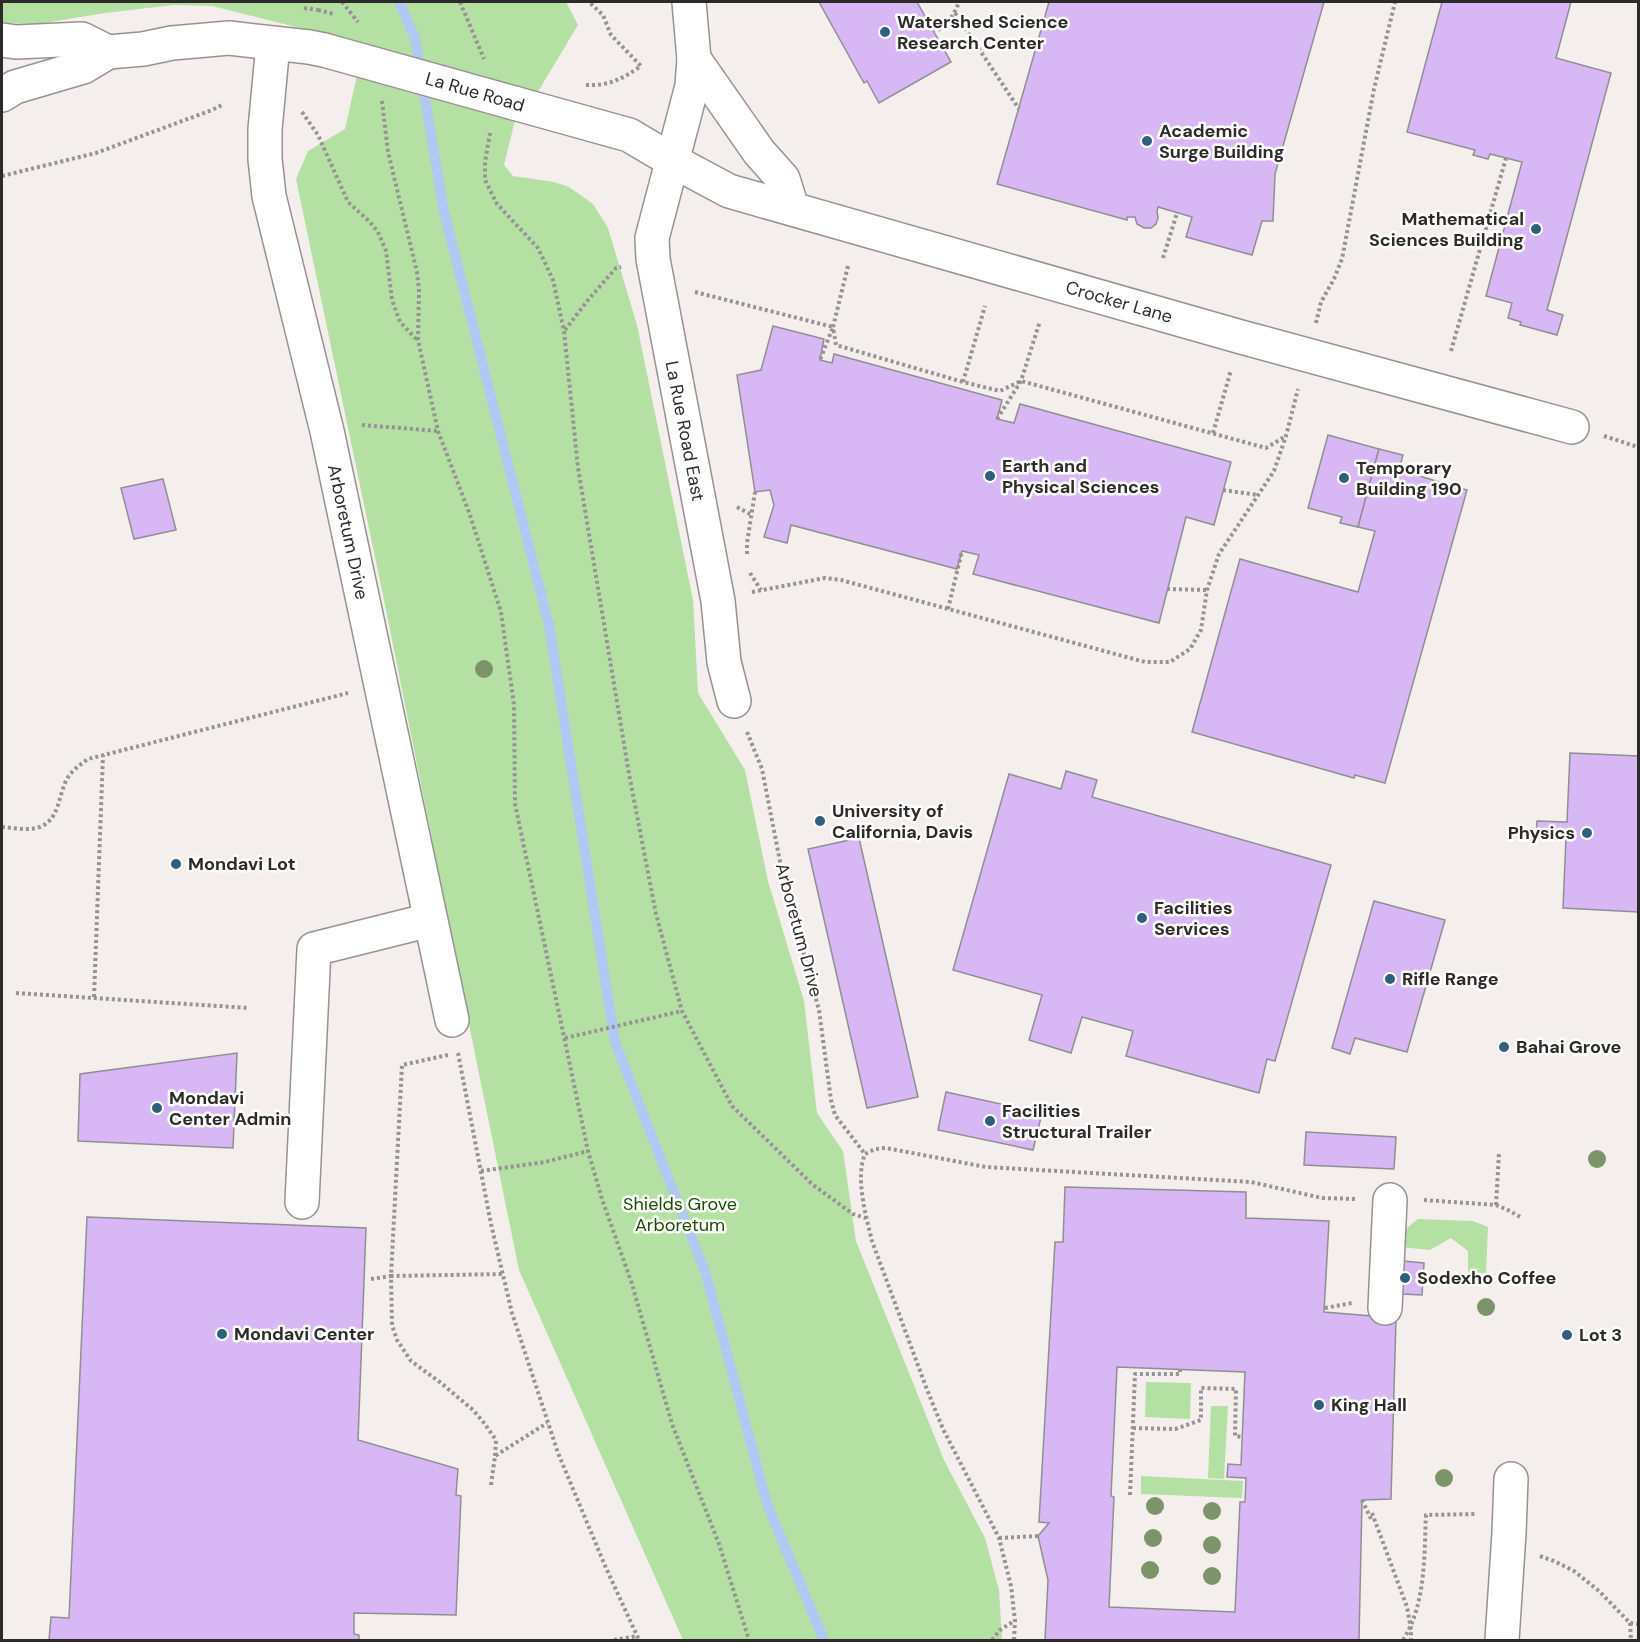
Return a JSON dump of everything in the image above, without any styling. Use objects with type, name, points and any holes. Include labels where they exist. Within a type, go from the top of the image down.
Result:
[{"type":"street","points":[[673,162],[692,86],[694,59],[689,2]]},
{"type":"street","name":"La Rue Road","points":[[2,95],[15,87],[83,67],[108,52],[229,38],[324,50],[629,135],[673,162]]},
{"type":"street","points":[[2,39],[16,42],[82,39],[108,52]]},
{"type":"street","name":"Arboretum Drive","points":[[273,44],[265,129],[269,196],[327,430],[452,1020]]},
{"type":"street","points":[[694,59],[759,152],[783,179],[792,208]]},
{"type":"street","name":"Crocker Lane","points":[[673,162],[729,191],[1241,337],[1572,428]]},
{"type":"street","name":"La Rue Road East","points":[[673,162],[652,238],[653,259],[718,601],[724,662],[734,701]]},
{"type":"street","points":[[302,1202],[314,950],[430,920]]},
{"type":"street","points":[[1385,1308],[1390,1200]]},
{"type":"street","points":[[1502,1641],[1511,1479]]},
{"type":"path","points":[[342,2],[361,25]]},
{"type":"path","points":[[460,2],[487,64]]},
{"type":"path","points":[[577,84],[598,85],[622,79],[640,66],[611,35],[603,15],[589,2]]},
{"type":"path","points":[[938,30],[955,13],[959,2]]},
{"type":"path","points":[[1314,331],[1322,302],[1342,259],[1374,89],[1395,2]]},
{"type":"path","points":[[955,13],[1019,109]]},
{"type":"path","points":[[381,96],[388,152],[417,272],[418,340],[438,430],[470,515],[501,612],[514,705],[515,804],[588,1150],[602,1199],[632,1284],[672,1424],[719,1544],[749,1641]]},
{"type":"path","points":[[2,176],[96,153],[222,105]]},
{"type":"path","points":[[301,111],[318,135],[348,202],[378,232],[386,251],[392,300],[400,322],[418,340]]},
{"type":"path","points":[[491,128],[484,162],[485,180],[497,204],[538,248],[553,280],[564,331],[578,468],[627,762],[656,914],[682,1011],[732,1106],[813,1185],[853,1214],[866,1218]]},
{"type":"path","points":[[1452,351],[1506,158]]},
{"type":"path","points":[[1163,258],[1177,213]]},
{"type":"path","points":[[564,331],[616,268],[653,259]]},
{"type":"path","points":[[820,360],[833,327],[848,266]]},
{"type":"path","points":[[688,291],[833,327]]},
{"type":"path","points":[[963,382],[985,306]]},
{"type":"path","points":[[997,419],[1022,381],[1040,321]]},
{"type":"path","points":[[833,327],[836,345],[963,382],[1000,390],[1022,381],[1266,448],[1286,436]]},
{"type":"path","points":[[1213,433],[1241,337]]},
{"type":"path","points":[[718,601],[825,578],[841,580],[1144,662],[1170,662],[1191,649],[1201,630],[1207,590],[1220,554],[1274,471],[1286,436],[1298,388]]},
{"type":"path","points":[[352,424],[438,430]]},
{"type":"path","points":[[1223,490],[1259,495]]},
{"type":"path","points":[[747,560],[747,543],[755,492]]},
{"type":"path","points":[[948,609],[962,551]]},
{"type":"path","points":[[747,568],[761,590]]},
{"type":"path","points":[[1167,589],[1207,590]]},
{"type":"path","points":[[2,828],[39,827],[49,822],[55,814],[67,780],[75,768],[88,759],[381,685]]},
{"type":"path","name":"Arboretum Drive","points":[[734,701],[762,769],[784,882],[819,1010],[835,1115],[866,1154]]},
{"type":"path","points":[[94,997],[103,755]]},
{"type":"path","points":[[16,993],[249,1008]]},
{"type":"path","points":[[565,1038],[682,1011]]},
{"type":"path","points":[[491,1485],[496,1440],[478,1417],[441,1383],[411,1361],[397,1340],[392,1325],[391,1276],[402,1065],[458,1053],[490,1224],[512,1313],[558,1453],[638,1638],[614,1641]]},
{"type":"path","points":[[1014,1641],[1015,1621],[1011,1586],[999,1538],[944,1429],[926,1387],[872,1241],[866,1218],[861,1173],[862,1162],[866,1154],[875,1149],[886,1148],[986,1167],[1251,1182],[1322,1198],[1423,1200],[1496,1205],[1522,1218]]},
{"type":"path","points":[[481,1171],[545,1162],[588,1150]]},
{"type":"path","points":[[1496,1205],[1499,1153]]},
{"type":"path","points":[[371,1279],[391,1276],[503,1274]]},
{"type":"path","points":[[1130,1495],[1135,1374],[1180,1374],[1180,1369]]},
{"type":"path","points":[[1133,1428],[1175,1430],[1201,1420],[1201,1388],[1236,1389],[1235,1436],[1242,1437]]},
{"type":"path","points":[[495,1456],[547,1423]]},
{"type":"path","points":[[1362,1500],[1384,1547]]},
{"type":"path","points":[[1372,1513],[1407,1607],[1411,1641]]},
{"type":"path","points":[[1403,1641],[1411,1629],[1422,1588],[1426,1515],[1484,1514]]},
{"type":"path","points":[[999,1538],[1038,1536]]},
{"type":"path","points":[[1533,1554],[1554,1560],[1574,1570],[1599,1591],[1630,1623],[1638,1624]]},
{"type":"path","points":[[992,1641],[1000,1630],[1015,1621]]},
{"type":"path","points":[[1630,1623],[1631,1641]]},
{"type":"green space","name":"Shields Grove Arboretum","points":[[2,2],[566,2],[578,25],[536,95],[519,104],[504,165],[513,176],[554,182],[569,187],[593,204],[608,228],[637,325],[693,600],[698,693],[745,770],[768,881],[804,1001],[817,1113],[843,1151],[856,1241],[944,1460],[985,1538],[999,1590],[1002,1640],[683,1640],[519,1270],[385,605],[296,179],[308,151],[345,129],[364,44],[212,6],[174,5],[38,24],[3,23]]},
{"type":"green space","points":[[1418,1219],[1473,1221],[1488,1227],[1486,1273],[1468,1273],[1468,1251],[1451,1238],[1430,1250],[1401,1247],[1405,1231]]},
{"type":"green space","points":[[1146,1382],[1191,1383],[1190,1419],[1145,1417]]},
{"type":"green space","points":[[1211,1406],[1228,1406],[1224,1479],[1208,1478]]},
{"type":"green space","points":[[1141,1476],[1243,1481],[1242,1498],[1141,1494]]},
{"type":"building","name":"Watershed Science Research Center","points":[[819,2],[917,2],[951,62],[879,103],[867,81],[864,83]]},
{"type":"building","name":"Academic Surge Building","points":[[1049,2],[1324,2],[1275,174],[1273,221],[1262,221],[1252,255],[1186,237],[1192,217],[1158,207],[1156,224],[1151,228],[1144,228],[1137,224],[1135,217],[1127,217],[1127,220],[997,184]]},
{"type":"building","name":"Mathematical Sciences Building","points":[[1442,2],[1571,2],[1556,58],[1611,73],[1547,310],[1563,315],[1557,335],[1520,325],[1521,322],[1508,318],[1512,303],[1486,296],[1522,162],[1490,154],[1488,159],[1473,155],[1475,150],[1407,132]]},
{"type":"building","name":"Earth and Physical Sciences","points":[[773,326],[824,339],[820,360],[832,363],[834,354],[1002,400],[997,419],[1014,423],[1020,404],[1231,462],[1214,525],[1186,517],[1159,623],[973,574],[979,555],[962,551],[957,569],[791,525],[787,543],[764,537],[774,505],[770,490],[755,492],[737,375],[761,370]]},
{"type":"building","name":"Temporary Building 190","points":[[1328,435],[1379,449],[1358,527],[1340,523],[1342,517],[1308,508]]},
{"type":"building","points":[[1379,449],[1403,455],[1399,470],[1467,490],[1385,783],[1355,775],[1354,778],[1192,732],[1240,559],[1358,592],[1375,531],[1358,527]]},
{"type":"building","points":[[163,479],[176,530],[134,539],[121,488]]},
{"type":"building","name":"Physics","points":[[1570,753],[1638,756],[1638,912],[1563,908],[1566,838],[1536,837],[1537,821],[1567,822]]},
{"type":"building","name":"Facilities Services","points":[[1066,771],[1097,780],[1092,797],[1331,865],[1275,1061],[1267,1059],[1259,1093],[1126,1056],[1133,1031],[1082,1017],[1071,1053],[1029,1040],[1042,995],[953,970],[1009,774],[1061,789]]},
{"type":"building","points":[[859,838],[918,1097],[867,1108],[808,849]]},
{"type":"building","name":"Rifle Range","points":[[1374,901],[1445,920],[1407,1052],[1355,1038],[1350,1054],[1332,1048]]},
{"type":"building","name":"Mondavi Center Admin","points":[[237,1053],[233,1148],[78,1141],[80,1074]]},
{"type":"building","name":"Facilities Structural Trailer","points":[[946,1092],[1042,1113],[1033,1150],[938,1130]]},
{"type":"building","points":[[1306,1132],[1396,1137],[1394,1169],[1304,1165]]},
{"type":"building","name":"King Hall","points":[[1065,1187],[1246,1192],[1246,1218],[1329,1221],[1324,1312],[1396,1318],[1391,1499],[1362,1500],[1359,1640],[1045,1640],[1048,1580],[1038,1536],[1049,1523],[1039,1522],[1055,1242],[1063,1242]],"holes":[[[1117,1367],[1245,1372],[1241,1465],[1228,1464],[1227,1477],[1246,1478],[1245,1502],[1240,1502],[1235,1612],[1109,1607]]]},
{"type":"building","name":"Mondavi Center","points":[[87,1217],[366,1228],[358,1440],[458,1469],[456,1495],[461,1496],[456,1615],[354,1613],[354,1634],[359,1635],[359,1640],[49,1640],[51,1617],[69,1618]]},
{"type":"building","points":[[1403,1261],[1424,1263],[1422,1295],[1402,1294]]},
{"type":"waterway","points":[[399,2],[415,38],[444,212],[549,625],[615,1042],[706,1274],[767,1504],[824,1640]]},
{"type":"place","name":"Watershed Science Research Center","points":[[885,32]]},
{"type":"place","name":"Academic Surge Building","points":[[1147,141]]},
{"type":"place","name":"Mathematical Sciences Building","points":[[1536,229]]},
{"type":"place","name":"Earth and Physical Sciences","points":[[990,476]]},
{"type":"place","name":"Temporary Building 190","points":[[1344,478]]},
{"type":"place","name":"University of California, Davis","points":[[820,821]]},
{"type":"place","name":"Physics","points":[[1587,833]]},
{"type":"place","name":"Mondavi Lot","points":[[176,864]]},
{"type":"place","name":"Facilities Services","points":[[1142,918]]},
{"type":"place","name":"Rifle Range","points":[[1390,979]]},
{"type":"place","name":"Bahai Grove","points":[[1504,1047]]},
{"type":"place","name":"Mondavi Center Admin","points":[[157,1108]]},
{"type":"place","name":"Facilities Structural Trailer","points":[[990,1121]]},
{"type":"place","name":"Sodexho Coffee","points":[[1405,1278]]},
{"type":"place","name":"Mondavi Center","points":[[222,1334]]},
{"type":"place","name":"Lot 3","points":[[1567,1335]]},
{"type":"place","name":"King Hall","points":[[1319,1405]]}]
